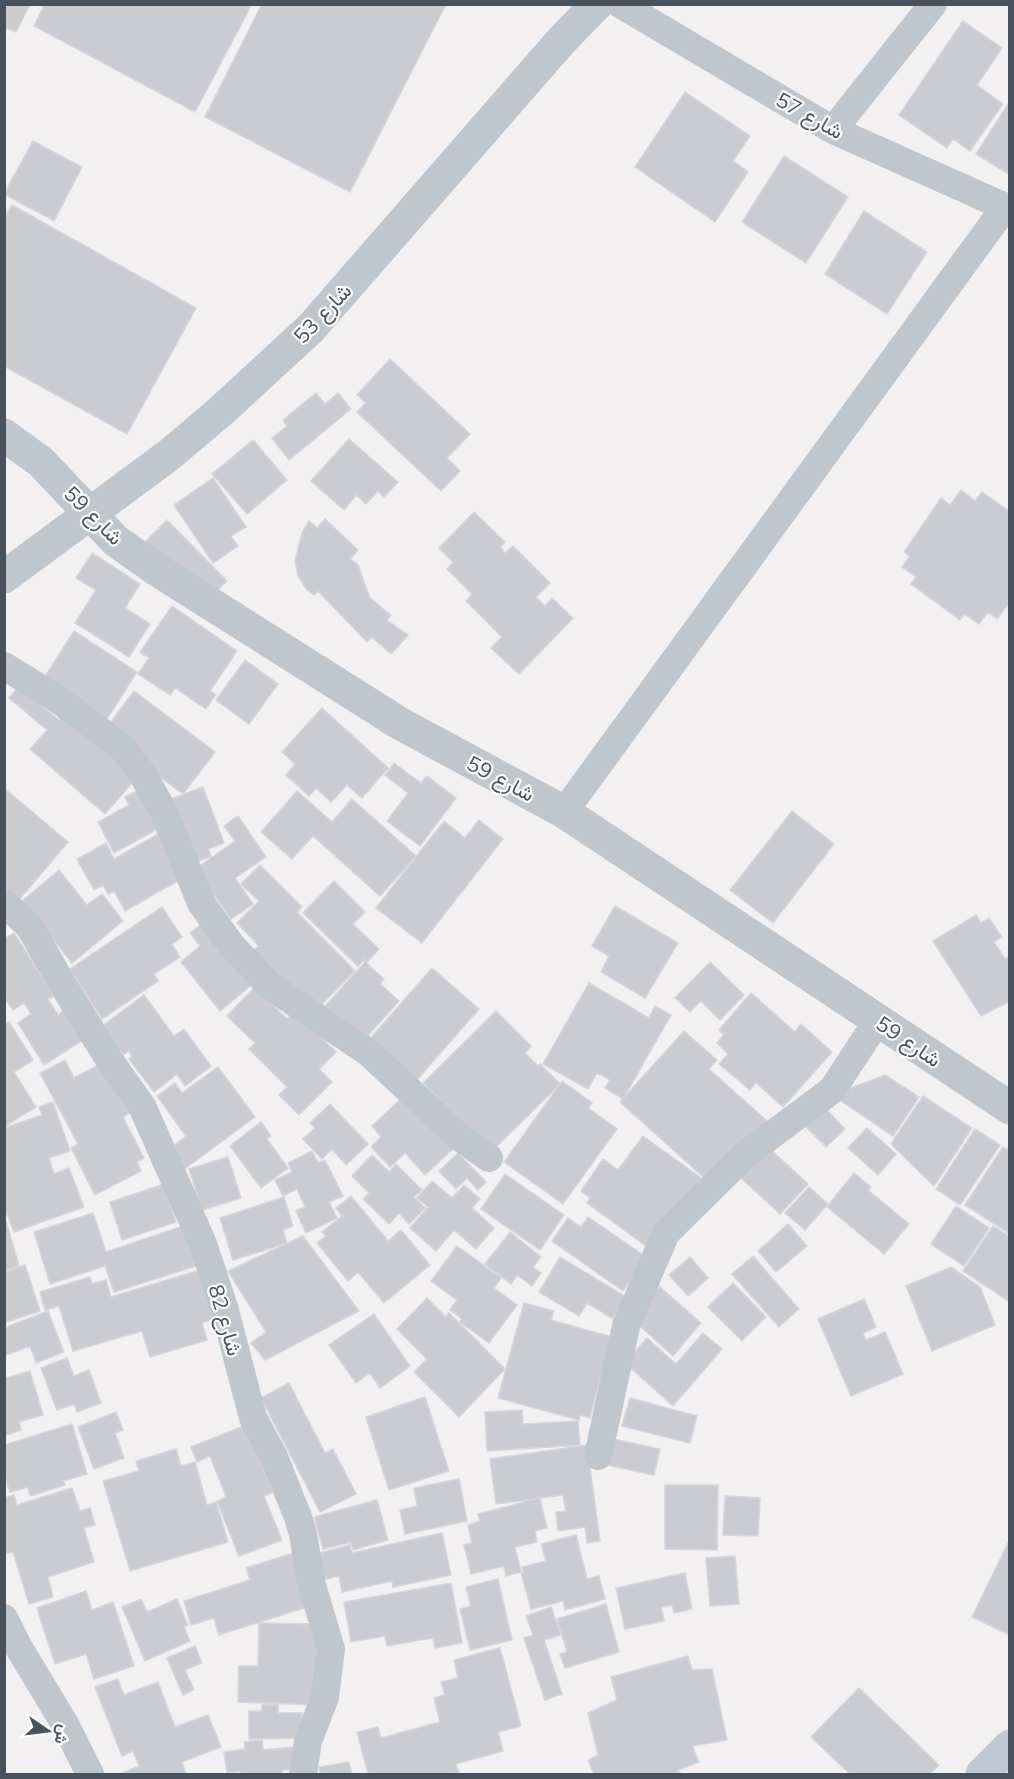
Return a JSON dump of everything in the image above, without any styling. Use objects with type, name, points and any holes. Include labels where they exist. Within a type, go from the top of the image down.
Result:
[{"type":"main road","points":[[982,1774],[1010,1746]]},
{"type":"street","name":"شارع 53","points":[[4,577],[170,455],[311,328],[562,40],[597,4]]},
{"type":"street","name":"شارع 57","points":[[620,4],[833,130],[1007,208]]},
{"type":"street","points":[[833,130],[933,4]]},
{"type":"street","points":[[564,812],[1007,208]]},
{"type":"street","name":"شارع 59","points":[[4,435],[41,462],[116,541],[157,570],[389,717],[564,812],[1010,1108]]},
{"type":"street","points":[[4,666],[59,700],[123,748],[143,775],[164,812],[201,903],[232,946],[270,986],[369,1053],[458,1136],[489,1158]]},
{"type":"street","name":"شارع 82","points":[[4,903],[29,926],[81,1014],[142,1106],[203,1244],[224,1307],[253,1418],[282,1476],[298,1517],[311,1582],[331,1649],[325,1697],[308,1741],[303,1774]]},
{"type":"street","points":[[598,1455],[626,1326],[666,1233],[746,1154],[832,1090],[878,1020]]},
{"type":"street","points":[[4,1618],[19,1648],[66,1726],[90,1774]]},
{"type":"building","points":[[4,4],[30,4],[16,32],[4,27]]},
{"type":"building","points":[[45,4],[252,4],[195,112],[34,26]]},
{"type":"building","points":[[262,4],[446,4],[350,192],[205,117]]},
{"type":"building","points":[[963,21],[1002,48],[977,85],[1003,104],[970,151],[953,139],[947,148],[899,115]]},
{"type":"building","points":[[685,92],[750,136],[733,161],[748,172],[715,222],[635,167]]},
{"type":"building","points":[[1010,101],[1010,175],[976,154]]},
{"type":"building","points":[[33,141],[82,167],[54,221],[4,194]]},
{"type":"building","points":[[784,156],[848,197],[806,263],[742,222]]},
{"type":"building","points":[[12,205],[196,308],[127,434],[4,366],[4,218]]},
{"type":"building","points":[[864,211],[927,252],[887,314],[825,274]]},
{"type":"building","points":[[390,359],[470,434],[447,458],[460,471],[441,491],[357,412],[366,403],[357,395]]},
{"type":"building","points":[[316,393],[325,404],[338,393],[351,409],[289,460],[272,438],[287,426],[283,420]]},
{"type":"building","points":[[349,439],[398,482],[384,497],[378,491],[366,504],[356,495],[344,510],[311,481]]},
{"type":"building","points":[[253,440],[287,480],[247,514],[212,474]]},
{"type":"building","points":[[213,478],[246,527],[231,536],[238,546],[213,563],[174,505]]},
{"type":"building","points":[[961,490],[975,501],[982,492],[1010,512],[1010,602],[997,619],[988,612],[979,624],[964,614],[960,620],[911,584],[916,577],[902,567],[910,556],[904,552],[941,498],[950,505]]},
{"type":"building","points":[[474,512],[505,542],[500,547],[505,553],[513,546],[550,583],[536,597],[545,606],[552,598],[573,618],[519,674],[491,648],[502,637],[466,601],[472,594],[447,569],[453,562],[439,548]]},
{"type":"building","points":[[325,519],[358,550],[350,559],[358,565],[370,598],[391,615],[387,620],[408,635],[391,654],[372,637],[367,642],[318,591],[314,595],[307,590],[298,576],[295,561],[302,533],[309,521],[317,528]]},
{"type":"building","points":[[167,520],[227,581],[209,598],[143,544]]},
{"type":"building","points":[[92,553],[140,584],[125,608],[150,624],[129,657],[75,623],[96,590],[76,578]]},
{"type":"building","points":[[172,606],[237,651],[210,691],[216,694],[206,709],[175,688],[170,695],[138,674],[149,658],[140,652]]},
{"type":"building","points":[[74,631],[137,672],[107,719],[44,678]]},
{"type":"building","points":[[245,660],[278,684],[249,724],[216,700]]},
{"type":"building","points":[[19,686],[59,720],[66,711],[139,775],[105,814],[30,749],[47,730],[9,698]]},
{"type":"building","points":[[134,691],[215,752],[183,794],[152,771],[105,730]]},
{"type":"building","points":[[322,708],[388,768],[362,798],[347,785],[331,802],[316,788],[309,796],[286,775],[295,764],[282,752]]},
{"type":"building","points":[[394,763],[421,783],[427,776],[456,798],[420,846],[387,821],[408,793],[385,775]]},
{"type":"building","points":[[203,787],[224,843],[208,849],[211,856],[193,863],[169,800]]},
{"type":"building","points":[[4,788],[68,842],[19,900],[4,887]]},
{"type":"building","points":[[140,789],[165,825],[114,853],[98,822],[129,805],[125,797]]},
{"type":"building","points":[[297,791],[332,822],[352,799],[416,856],[380,896],[313,836],[292,859],[261,832]]},
{"type":"building","points":[[792,811],[834,844],[773,923],[730,890]]},
{"type":"building","points":[[238,816],[266,857],[235,878],[253,904],[231,919],[215,896],[210,899],[191,872],[235,841],[224,826]]},
{"type":"building","points":[[479,820],[503,839],[422,943],[376,908],[444,821],[465,838]]},
{"type":"building","points":[[158,834],[183,878],[125,911],[114,891],[108,894],[103,885],[94,890],[77,859],[106,843],[114,859]]},
{"type":"building","points":[[260,865],[302,907],[297,912],[355,971],[313,1013],[252,952],[259,946],[237,923],[259,901],[241,884]]},
{"type":"building","points":[[59,870],[87,905],[102,894],[123,921],[72,963],[22,901]]},
{"type":"building","points":[[334,881],[365,912],[353,924],[379,949],[367,962],[365,959],[358,966],[303,913]]},
{"type":"building","points":[[615,906],[678,943],[645,998],[601,972],[609,956],[592,946]]},
{"type":"building","points":[[162,907],[182,937],[172,944],[180,957],[154,974],[158,981],[102,1019],[70,969]]},
{"type":"building","points":[[976,915],[981,923],[989,918],[1002,937],[994,942],[1005,959],[1010,956],[1010,1001],[981,1016],[933,941]]},
{"type":"building","points":[[206,921],[254,983],[220,1011],[181,962],[200,946],[190,933]]},
{"type":"building","points":[[14,933],[54,996],[48,999],[58,1015],[67,1008],[86,1038],[44,1065],[18,1023],[31,1014],[24,1003],[13,1010],[4,997],[4,939]]},
{"type":"building","points":[[365,962],[384,979],[380,984],[399,1001],[363,1041],[318,1014]]},
{"type":"building","points":[[710,962],[744,995],[720,1020],[701,1001],[690,1012],[675,998]]},
{"type":"building","points":[[432,968],[479,1009],[416,1081],[369,1040]]},
{"type":"building","points":[[589,983],[649,1018],[655,1006],[671,1015],[623,1099],[605,1088],[610,1080],[597,1073],[588,1089],[543,1064]]},
{"type":"building","points":[[255,987],[287,1019],[295,1011],[336,1052],[319,1069],[332,1082],[299,1115],[279,1095],[287,1087],[249,1049],[255,1043],[227,1016]]},
{"type":"building","points":[[751,993],[795,1032],[801,1024],[832,1052],[783,1107],[756,1083],[750,1090],[719,1064],[728,1054],[717,1043],[724,1035],[719,1030]]},
{"type":"building","points":[[144,995],[174,1036],[184,1029],[211,1066],[185,1086],[177,1074],[154,1092],[129,1059],[132,1057],[129,1051],[123,1055],[101,1027]]},
{"type":"building","points":[[496,1011],[531,1046],[525,1053],[560,1084],[491,1152],[423,1083]]},
{"type":"building","points":[[9,1022],[33,1060],[14,1072],[36,1107],[4,1127],[4,1024]]},
{"type":"building","points":[[684,1031],[717,1060],[709,1069],[767,1121],[711,1184],[620,1102]]},
{"type":"building","points":[[65,1060],[74,1078],[104,1062],[131,1112],[123,1117],[144,1158],[137,1162],[141,1171],[95,1195],[71,1148],[78,1144],[40,1073]]},
{"type":"building","points":[[218,1067],[255,1117],[183,1170],[168,1150],[186,1136],[157,1096],[175,1083],[182,1093]]},
{"type":"building","points":[[885,1075],[919,1097],[893,1136],[832,1095]]},
{"type":"building","points":[[562,1081],[592,1103],[588,1108],[617,1129],[563,1204],[504,1162]]},
{"type":"building","points":[[404,1096],[454,1148],[425,1175],[405,1153],[390,1167],[371,1147],[381,1137],[372,1126]]},
{"type":"building","points":[[923,1096],[972,1128],[934,1186],[891,1144]]},
{"type":"building","points":[[53,1102],[70,1151],[49,1158],[54,1174],[69,1168],[84,1207],[14,1232],[4,1206],[4,1128],[42,1115],[39,1107]]},
{"type":"building","points":[[820,1103],[845,1129],[826,1147],[801,1122]]},
{"type":"building","points":[[330,1104],[368,1144],[346,1165],[332,1149],[322,1159],[303,1139],[315,1128],[310,1123]]},
{"type":"building","points":[[261,1122],[271,1136],[267,1139],[288,1168],[261,1188],[230,1146]]},
{"type":"building","points":[[867,1128],[896,1154],[878,1175],[848,1148]]},
{"type":"building","points":[[975,1129],[1000,1145],[960,1205],[936,1189]]},
{"type":"building","points":[[643,1136],[701,1178],[650,1249],[587,1203],[590,1198],[581,1191],[603,1159],[618,1170]]},
{"type":"building","points":[[768,1147],[808,1184],[780,1214],[740,1177]]},
{"type":"building","points":[[1003,1147],[1010,1151],[1010,1234],[965,1205]]},
{"type":"building","points":[[312,1151],[318,1163],[325,1160],[343,1196],[329,1202],[337,1218],[306,1233],[296,1211],[305,1207],[297,1189],[283,1196],[275,1180],[292,1172],[288,1163]]},
{"type":"building","points":[[458,1153],[486,1182],[478,1190],[467,1178],[456,1189],[439,1171]]},
{"type":"building","points":[[372,1155],[389,1172],[396,1164],[422,1190],[414,1197],[425,1208],[409,1224],[399,1213],[389,1224],[363,1199],[369,1193],[352,1176]]},
{"type":"building","points":[[228,1157],[241,1198],[202,1210],[189,1169]]},
{"type":"building","points":[[854,1173],[871,1187],[868,1190],[909,1224],[884,1254],[827,1207]]},
{"type":"building","points":[[505,1174],[564,1215],[540,1250],[481,1209]]},
{"type":"building","points":[[432,1181],[452,1198],[464,1185],[480,1199],[472,1208],[494,1228],[476,1249],[454,1230],[436,1251],[410,1228],[428,1207],[417,1198]]},
{"type":"building","points":[[164,1184],[176,1222],[122,1240],[110,1202]]},
{"type":"building","points":[[809,1187],[828,1204],[805,1230],[785,1213]]},
{"type":"building","points":[[351,1196],[388,1241],[401,1230],[430,1265],[384,1303],[358,1272],[348,1281],[317,1243],[326,1236],[322,1232],[342,1216],[336,1208]]},
{"type":"building","points":[[284,1197],[293,1226],[283,1230],[287,1243],[233,1260],[220,1218]]},
{"type":"building","points":[[956,1206],[989,1228],[964,1266],[931,1244]]},
{"type":"building","points":[[93,1213],[106,1252],[186,1225],[199,1265],[114,1292],[105,1266],[50,1284],[34,1232]]},
{"type":"building","points":[[4,1214],[19,1266],[4,1270]]},
{"type":"building","points":[[588,1217],[646,1257],[623,1291],[552,1241],[568,1218],[581,1227]]},
{"type":"building","points":[[788,1224],[807,1246],[776,1272],[758,1251]]},
{"type":"building","points":[[993,1226],[1010,1237],[1010,1302],[963,1271]]},
{"type":"building","points":[[510,1232],[541,1257],[533,1267],[541,1273],[532,1286],[517,1275],[511,1284],[485,1264]]},
{"type":"building","points":[[303,1236],[359,1311],[265,1360],[251,1343],[266,1332],[228,1271]]},
{"type":"building","points":[[457,1246],[501,1278],[494,1288],[517,1305],[489,1343],[460,1322],[462,1319],[450,1310],[457,1300],[431,1281]]},
{"type":"building","points":[[753,1256],[799,1309],[779,1327],[732,1274]]},
{"type":"building","points":[[560,1257],[626,1297],[613,1319],[587,1303],[579,1316],[539,1292]]},
{"type":"building","points":[[690,1257],[708,1278],[688,1296],[669,1275]]},
{"type":"building","points":[[25,1265],[40,1311],[4,1323],[4,1272]]},
{"type":"building","points":[[951,1267],[980,1287],[995,1325],[932,1351],[906,1286]]},
{"type":"building","points":[[200,1270],[214,1319],[202,1323],[207,1340],[150,1357],[142,1331],[73,1351],[59,1306],[45,1310],[40,1292],[90,1277],[92,1284],[106,1280],[111,1297]]},
{"type":"building","points":[[733,1283],[766,1317],[742,1341],[708,1307]]},
{"type":"building","points":[[659,1286],[701,1323],[673,1356],[631,1318]]},
{"type":"building","points":[[427,1298],[446,1317],[449,1313],[505,1369],[459,1417],[414,1372],[427,1359],[397,1329]]},
{"type":"building","points":[[864,1299],[876,1327],[863,1333],[866,1340],[885,1332],[903,1374],[851,1396],[818,1319]]},
{"type":"building","points":[[524,1303],[554,1311],[551,1320],[619,1339],[600,1379],[590,1418],[580,1415],[579,1420],[498,1398]]},
{"type":"building","points":[[48,1311],[64,1352],[36,1363],[30,1346],[4,1356],[4,1328]]},
{"type":"building","points":[[374,1314],[410,1366],[380,1388],[370,1373],[356,1383],[329,1345]]},
{"type":"building","points":[[703,1333],[722,1349],[673,1406],[625,1363],[647,1338],[676,1364]]},
{"type":"building","points":[[67,1358],[74,1376],[89,1370],[101,1403],[77,1412],[74,1404],[57,1410],[41,1368]]},
{"type":"building","points":[[30,1371],[43,1415],[19,1422],[21,1430],[4,1436],[4,1379]]},
{"type":"building","points":[[289,1383],[325,1453],[333,1449],[356,1494],[320,1512],[261,1398]]},
{"type":"building","points":[[425,1397],[449,1471],[389,1490],[366,1417]]},
{"type":"building","points":[[630,1398],[697,1416],[690,1443],[622,1426]]},
{"type":"building","points":[[522,1410],[523,1424],[578,1421],[580,1445],[487,1451],[485,1412]]},
{"type":"building","points":[[116,1412],[123,1430],[115,1433],[124,1458],[94,1469],[78,1427]]},
{"type":"building","points":[[72,1424],[87,1474],[63,1481],[65,1485],[30,1496],[28,1487],[10,1492],[4,1474],[4,1445]]},
{"type":"building","points":[[246,1425],[273,1492],[264,1496],[282,1540],[239,1556],[217,1501],[226,1497],[210,1456],[197,1462],[191,1447]]},
{"type":"building","points":[[613,1439],[660,1449],[654,1475],[607,1465]]},
{"type":"building","points":[[587,1445],[600,1541],[587,1543],[585,1527],[558,1531],[556,1512],[566,1511],[563,1495],[496,1504],[490,1459]]},
{"type":"building","points":[[176,1449],[181,1466],[195,1462],[207,1505],[216,1502],[228,1542],[130,1571],[103,1481],[139,1471],[136,1461]]},
{"type":"building","points":[[459,1479],[467,1521],[405,1534],[400,1510],[417,1506],[414,1488]]},
{"type":"building","points":[[665,1485],[718,1485],[717,1550],[665,1549]]},
{"type":"building","points":[[72,1488],[80,1511],[90,1508],[95,1525],[84,1528],[94,1562],[48,1577],[53,1597],[29,1604],[13,1552],[4,1554],[4,1498],[14,1495],[17,1505]]},
{"type":"building","points":[[725,1496],[760,1498],[758,1536],[723,1535]]},
{"type":"building","points":[[540,1498],[547,1528],[535,1531],[537,1542],[515,1547],[521,1572],[506,1576],[504,1566],[471,1574],[464,1545],[472,1543],[468,1525],[480,1521],[478,1514]]},
{"type":"building","points":[[377,1500],[388,1540],[353,1550],[351,1542],[323,1549],[314,1517]]},
{"type":"building","points":[[442,1533],[451,1575],[393,1587],[392,1581],[342,1592],[339,1576],[321,1580],[315,1554],[350,1545],[352,1553]]},
{"type":"building","points":[[576,1535],[587,1579],[599,1576],[605,1599],[565,1610],[563,1601],[531,1609],[521,1573],[524,1573],[522,1567],[546,1561],[541,1544]]},
{"type":"building","points":[[1010,1539],[1010,1635],[972,1617]]},
{"type":"building","points":[[294,1553],[310,1606],[219,1635],[214,1618],[191,1625],[184,1601],[250,1580],[246,1568]]},
{"type":"building","points":[[735,1556],[739,1604],[710,1606],[706,1558]]},
{"type":"building","points":[[685,1573],[692,1609],[674,1613],[672,1605],[661,1607],[664,1621],[625,1629],[616,1588]]},
{"type":"building","points":[[498,1579],[512,1640],[470,1650],[460,1609],[471,1606],[466,1587]]},
{"type":"building","points":[[451,1583],[462,1643],[435,1648],[433,1638],[387,1646],[385,1636],[351,1642],[344,1602]]},
{"type":"building","points":[[86,1591],[92,1610],[113,1602],[134,1666],[94,1679],[86,1654],[55,1664],[37,1608]]},
{"type":"building","points":[[141,1599],[147,1612],[177,1599],[188,1625],[184,1627],[190,1641],[145,1661],[122,1607]]},
{"type":"building","points":[[606,1604],[619,1652],[565,1668],[560,1654],[567,1652],[557,1619]]},
{"type":"building","points":[[551,1607],[561,1635],[544,1640],[562,1694],[545,1700],[524,1638],[533,1635],[526,1616]]},
{"type":"building","points":[[259,1623],[318,1624],[316,1705],[238,1702],[239,1666],[258,1666]]},
{"type":"building","points":[[195,1646],[202,1663],[185,1670],[194,1690],[183,1695],[167,1658]]},
{"type":"building","points":[[500,1648],[521,1726],[498,1732],[503,1751],[456,1764],[459,1773],[368,1774],[357,1732],[378,1727],[381,1738],[440,1722],[434,1698],[445,1695],[441,1682],[458,1678],[454,1660]]},
{"type":"building","points":[[688,1656],[692,1670],[712,1669],[727,1740],[692,1746],[699,1762],[678,1770],[681,1774],[594,1774],[588,1760],[598,1755],[588,1713],[617,1700],[611,1677]]},
{"type":"building","points":[[118,1679],[124,1695],[158,1682],[175,1727],[208,1715],[221,1747],[182,1762],[186,1774],[120,1774],[139,1766],[133,1751],[122,1756],[95,1687]]},
{"type":"building","points":[[859,1688],[939,1765],[929,1774],[850,1774],[811,1737]]},
{"type":"building","points":[[278,1704],[278,1713],[302,1713],[302,1738],[249,1739],[249,1711],[262,1711],[262,1705]]},
{"type":"building","points":[[262,1740],[263,1750],[293,1747],[295,1769],[282,1770],[283,1774],[240,1774],[240,1771],[227,1773],[224,1752],[245,1749],[244,1742]]},
{"type":"building","points":[[349,1762],[352,1774],[320,1774],[319,1767]]}]
